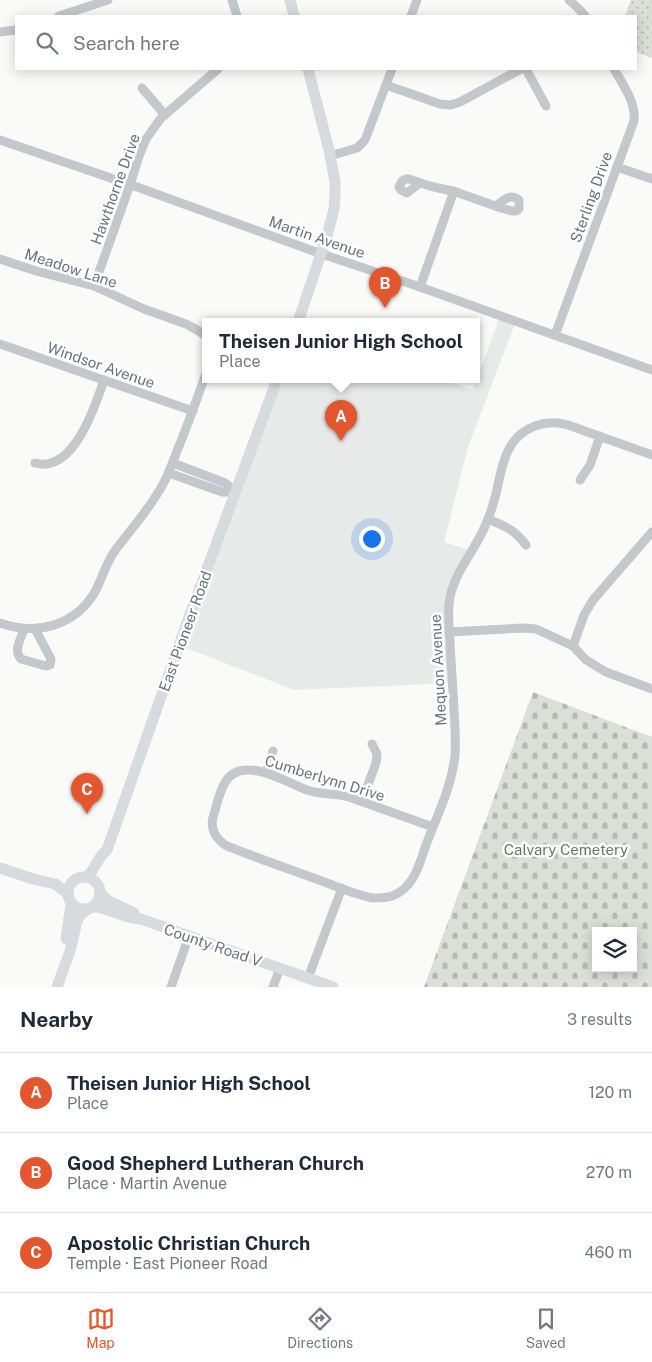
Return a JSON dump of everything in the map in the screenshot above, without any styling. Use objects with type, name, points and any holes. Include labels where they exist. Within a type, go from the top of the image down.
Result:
[{"type":"main road","points":[[290,0],[294,15]]},
{"type":"main road","points":[[299,318],[322,254],[335,202],[335,182],[330,156],[308,70]]},
{"type":"main road","name":"East Pioneer Road","points":[[86,877],[94,869],[100,854],[107,850],[154,715],[276,383]]},
{"type":"main road","points":[[58,985],[70,951],[77,921],[81,914],[100,899],[99,876],[107,858],[107,850]]},
{"type":"main road","points":[[0,868],[57,885],[79,909],[90,908]]},
{"type":"main road","points":[[16,873],[35,873],[74,880],[80,877],[92,879],[107,900],[132,912],[141,919]]},
{"type":"main road","points":[[58,985],[65,950],[69,898],[74,880]]},
{"type":"main road","name":"County Road V","points":[[90,908],[104,908],[131,919],[141,919],[333,987]]},
{"type":"street","points":[[62,15],[108,0]]},
{"type":"street","points":[[232,0],[237,15]]},
{"type":"street","points":[[411,15],[417,0]]},
{"type":"street","points":[[569,0],[584,15]]},
{"type":"street","points":[[0,32],[15,30]]},
{"type":"street","name":"Hawthorne Drive","points":[[94,286],[143,146],[155,126],[165,115],[217,70]]},
{"type":"street","points":[[330,156],[357,148],[365,140],[392,70]]},
{"type":"street","points":[[386,85],[436,104],[451,105],[519,70]]},
{"type":"street","points":[[527,70],[546,106]]},
{"type":"street","name":"Sterling Drive","points":[[555,335],[632,126],[634,114],[631,100],[615,70]]},
{"type":"street","points":[[142,88],[165,115]]},
{"type":"street","name":"Martin Avenue","points":[[0,140],[652,370]]},
{"type":"street","points":[[617,167],[652,179]]},
{"type":"street","points":[[420,183],[454,191],[496,206]]},
{"type":"street","points":[[420,287],[454,191]]},
{"type":"street","name":"Meadow Lane","points":[[0,258],[36,271],[94,286],[144,309],[186,324],[202,333]]},
{"type":"street","name":"Windsor Avenue","points":[[0,344],[193,411]]},
{"type":"street","points":[[35,463],[51,462],[66,454],[74,446],[91,414],[104,380]]},
{"type":"street","points":[[0,623],[24,629],[52,626],[78,612],[88,602],[114,552],[155,497],[168,473],[203,383]]},
{"type":"street","name":"Mequon Avenue","points":[[342,888],[376,898],[388,897],[400,892],[415,876],[449,783],[455,756],[449,632],[449,607],[452,587],[459,571],[476,545],[488,519],[505,455],[511,444],[521,434],[538,424],[554,422],[568,425],[652,455]]},
{"type":"street","points":[[580,480],[590,465],[600,436]]},
{"type":"street","points":[[173,463],[225,484],[236,492]]},
{"type":"street","points":[[168,473],[222,492],[236,492]]},
{"type":"street","points":[[488,519],[512,529],[526,546]]},
{"type":"street","points":[[573,646],[584,615],[593,600],[652,532]]},
{"type":"street","points":[[449,632],[529,628],[573,646],[586,660],[600,670],[652,689]]},
{"type":"street","points":[[24,629],[17,651],[21,659],[46,666],[50,665],[51,659],[35,629]]},
{"type":"street","points":[[362,801],[376,763],[377,754],[372,744]]},
{"type":"street","points":[[266,773],[273,751]]},
{"type":"street","name":"Cumberlynn Drive","points":[[342,888],[227,846],[217,838],[213,829],[212,819],[226,781],[232,775],[242,770],[266,773],[314,792],[341,795],[362,801],[433,827]]},
{"type":"street","points":[[308,978],[342,888]]},
{"type":"street","points":[[171,987],[189,936]]},
{"type":"street","points":[[273,987],[280,968]]},
{"type":"shaded area","points":[[500,316],[516,321],[468,447],[444,542],[472,551],[449,602],[452,683],[294,690],[179,645],[276,383],[453,383],[473,390],[476,383],[480,383],[480,371]]},
{"type":"green space","points":[[631,0],[652,0],[652,58],[637,52],[637,15],[625,15]]},
{"type":"green space","name":"Calvary Cemetery","points":[[533,692],[652,737],[652,987],[424,987]]},
{"type":"place","name":"Good Shepherd Lutheran Church","points":[[385,308]]},
{"type":"place","name":"Theisen Junior High School","points":[[341,441]]},
{"type":"place","name":"Apostolic Christian Church","points":[[87,814]]}]
